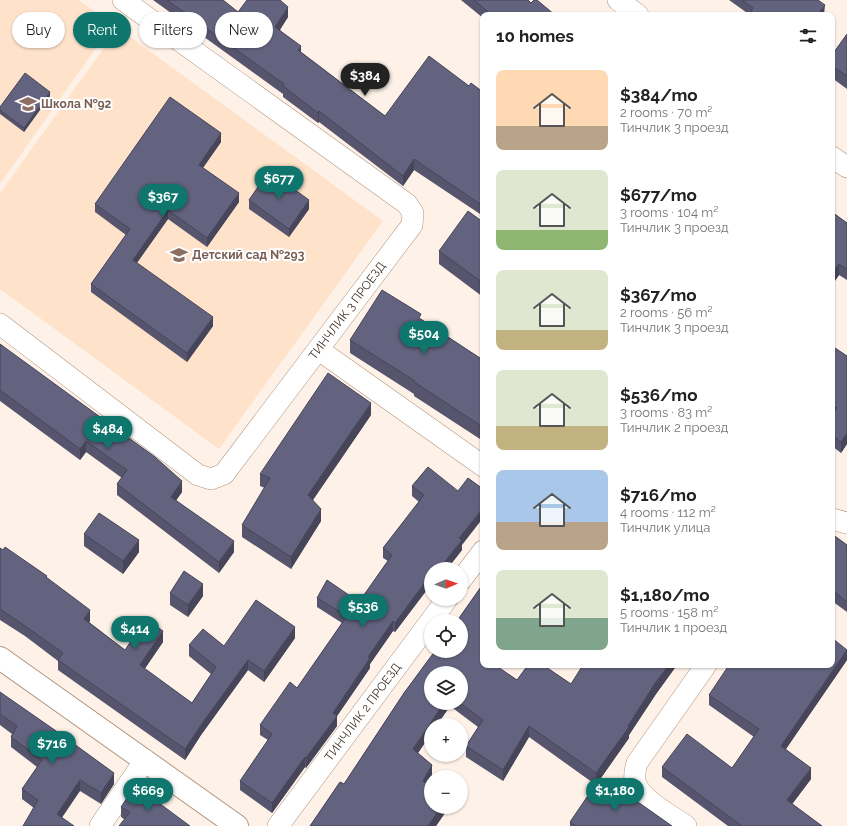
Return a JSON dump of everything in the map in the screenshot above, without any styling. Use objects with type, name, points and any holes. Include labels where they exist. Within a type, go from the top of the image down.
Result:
[{"type":"street","name":"ТИНЧЛИК 3 ПРОЕЗД","points":[[0,324],[198,475],[211,479],[224,474],[412,225],[413,213],[408,204],[123,0]]},
{"type":"street","points":[[618,0],[634,12]]},
{"type":"street","points":[[835,159],[847,168]]},
{"type":"street","points":[[319,350],[480,464]]},
{"type":"street","points":[[835,520],[847,523]]},
{"type":"street","points":[[468,571],[480,555]]},
{"type":"street","name":"ТИНЧЛИК 2 ПРОЕЗД","points":[[278,826],[442,606]]},
{"type":"street","points":[[0,658],[237,826]]},
{"type":"street","points":[[686,826],[649,800],[640,791],[634,773],[637,763],[704,668]]},
{"type":"street","points":[[100,826],[145,760]]},
{"type":"shaded area","name":"Школа №92","points":[[0,0],[79,0],[96,12],[73,12],[73,48],[96,48],[0,184]]},
{"type":"shaded area","name":"Детский сад №293","points":[[131,37],[139,43],[139,48],[145,48],[383,221],[219,449],[0,289],[0,193],[104,48],[131,48]]},
{"type":"building","points":[[167,0],[223,0],[238,12],[215,12],[215,34],[207,29],[207,12],[184,12]]},
{"type":"building","points":[[247,0],[280,0],[288,7],[275,27],[301,46],[298,50],[385,116],[429,56],[469,86],[471,83],[480,90],[480,204],[414,159],[403,176],[319,111],[318,113],[283,86],[284,84],[234,48],[273,48],[273,12],[238,12]]},
{"type":"building","points":[[474,0],[528,0],[531,3],[534,0],[537,0],[551,12],[488,12]]},
{"type":"building","points":[[742,0],[818,0],[825,5],[819,12],[752,12],[751,11],[753,8]]},
{"type":"building","points":[[847,34],[847,76],[835,68],[835,51]]},
{"type":"building","points":[[25,73],[50,92],[24,128],[0,110],[0,107]]},
{"type":"building","points":[[170,97],[221,133],[199,165],[239,193],[207,238],[168,210],[133,260],[213,317],[187,353],[91,284],[130,229],[95,204]]},
{"type":"building","points":[[269,171],[309,200],[289,229],[249,200]]},
{"type":"building","points":[[468,211],[480,220],[480,281],[439,251]]},
{"type":"building","points":[[835,214],[847,223],[847,269],[839,264],[835,270]]},
{"type":"building","points":[[382,290],[421,314],[419,318],[480,358],[480,425],[414,382],[415,381],[350,340]]},
{"type":"building","points":[[0,344],[155,457],[182,481],[171,497],[234,541],[219,562],[117,484],[127,470],[86,441],[80,449],[0,390]]},
{"type":"building","points":[[835,348],[847,356],[847,433],[841,442],[835,437],[835,411],[837,407],[835,407]]},
{"type":"building","points":[[328,373],[371,403],[308,495],[321,509],[291,557],[242,525],[270,478],[260,474]]},
{"type":"building","points":[[428,467],[458,491],[468,478],[480,487],[480,512],[459,538],[462,540],[445,562],[424,562],[424,584],[395,623],[393,621],[368,657],[370,658],[333,713],[337,716],[272,803],[240,781],[272,734],[260,725],[290,682],[297,688],[347,616],[317,598],[327,580],[359,602],[392,555],[383,548],[424,495],[412,486]]},
{"type":"building","points":[[99,513],[139,540],[123,561],[84,534]]},
{"type":"building","points":[[835,536],[847,545],[847,602],[835,592]]},
{"type":"building","points":[[5,547],[47,576],[46,577],[90,610],[84,619],[125,650],[146,619],[163,631],[140,665],[192,703],[216,667],[189,645],[203,629],[224,646],[256,600],[295,627],[264,671],[248,660],[185,749],[58,660],[63,653],[0,609],[0,548],[3,550]]},
{"type":"building","points":[[184,571],[203,584],[188,605],[170,593]]},
{"type":"building","points":[[480,588],[480,668],[499,668],[517,680],[526,668],[547,668],[571,684],[581,668],[667,668],[656,682],[628,726],[629,727],[596,773],[529,726],[503,770],[468,747],[468,743],[483,720],[468,709],[468,666],[424,666],[424,710],[439,710],[434,718],[424,718],[424,733],[413,749],[424,758],[424,762],[428,762],[432,765],[429,770],[424,770],[423,781],[424,814],[436,814],[428,826],[310,826],[340,782],[344,784],[404,693],[430,658],[468,658],[468,614],[462,614]]},
{"type":"building","points":[[835,640],[847,650],[835,667]]},
{"type":"building","points":[[727,668],[835,668],[781,746],[811,768],[787,800],[822,826],[742,826],[662,767],[687,734],[732,768],[759,729],[709,695]]},
{"type":"building","points":[[0,692],[114,773],[101,793],[80,780],[57,814],[74,826],[23,826],[38,800],[22,789],[42,760],[11,737],[17,726],[0,714]]},
{"type":"building","points":[[134,787],[143,794],[144,792],[190,826],[119,826],[130,812],[121,807]]},
{"type":"building","points":[[621,791],[672,826],[576,826],[570,822],[587,797],[599,793]]},
{"type":"place","name":"Школа №92","points":[[28,104]]},
{"type":"place","name":"Детский сад №293","points":[[179,255]]}]
